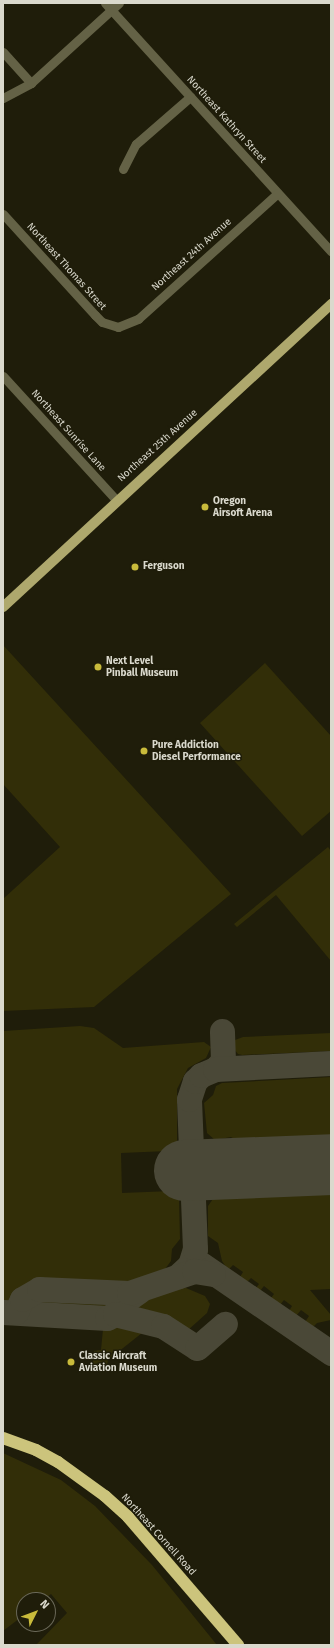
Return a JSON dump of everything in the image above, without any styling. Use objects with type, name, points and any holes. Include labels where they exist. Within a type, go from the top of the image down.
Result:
[{"type":"highway","name":"Northeast Cornell Road","points":[[3,1438],[36,1450],[58,1462],[105,1496],[128,1517],[238,1645]]},
{"type":"main road","name":"Northeast 25th Avenue","points":[[3,607],[117,500],[331,304]]},
{"type":"street","points":[[3,98],[31,82],[108,6],[119,3]]},
{"type":"street","name":"Northeast Kathryn Street","points":[[108,6],[331,251]]},
{"type":"street","points":[[3,52],[31,82]]},
{"type":"street","points":[[123,169],[136,144],[190,97]]},
{"type":"street","name":"Northeast 24th Avenue","points":[[118,327],[138,319],[278,193]]},
{"type":"street","name":"Northeast Thomas Street","points":[[3,214],[102,322],[118,327]]},
{"type":"street","name":"Northeast Sunrise Lane","points":[[3,376],[117,500]]},
{"type":"shaded area","points":[[3,645],[231,894],[94,1007],[3,1011],[3,899],[60,847],[3,784]]},
{"type":"shaded area","points":[[265,663],[331,736],[331,811],[302,836],[200,723]]},
{"type":"shaded area","points":[[328,847],[331,851],[331,961],[276,895],[237,927],[234,924]]},
{"type":"shaded area","points":[[80,1026],[94,1028],[123,1048],[204,1042],[211,1047],[206,1058],[188,1068],[177,1089],[177,1142],[175,1147],[168,1151],[121,1153],[122,1193],[172,1191],[179,1197],[180,1239],[172,1249],[171,1261],[162,1273],[146,1282],[125,1288],[43,1282],[32,1286],[10,1301],[3,1303],[3,1031]]},
{"type":"shaded area","points":[[331,1033],[331,1051],[242,1055],[238,1054],[234,1049],[235,1040],[243,1037]]},
{"type":"shaded area","points":[[331,1077],[331,1143],[241,1144],[231,1137],[215,1140],[207,1133],[204,1103],[213,1095],[216,1086],[222,1083]]},
{"type":"shaded area","points":[[331,1184],[331,1289],[310,1290],[331,1315],[331,1320],[317,1323],[313,1327],[305,1322],[309,1316],[301,1310],[296,1316],[289,1311],[292,1306],[284,1300],[280,1305],[271,1298],[274,1294],[264,1286],[260,1291],[256,1288],[259,1284],[251,1278],[246,1283],[240,1277],[243,1272],[233,1265],[228,1270],[222,1261],[218,1243],[208,1236],[208,1206],[215,1196],[223,1193],[232,1197],[245,1187]]},
{"type":"shaded area","points":[[186,1288],[205,1296],[210,1304],[207,1313],[187,1331],[166,1319],[130,1309],[140,1297],[162,1289]]},
{"type":"shaded area","points":[[45,1294],[118,1298],[112,1306],[103,1310],[25,1305],[34,1297]]},
{"type":"shaded area","points":[[117,1322],[147,1329],[108,1360],[107,1366],[92,1372],[94,1351],[101,1350],[103,1329]]},
{"type":"shaded area","points":[[3,1453],[61,1480],[95,1506],[152,1565],[217,1645],[36,1645],[49,1632],[56,1632],[56,1624],[67,1613],[56,1600],[56,1592],[16,1592],[16,1621],[3,1631]]},
{"type":"taxiway","points":[[215,1069],[223,1061],[222,1031]]},
{"type":"taxiway","points":[[178,1276],[190,1265],[195,1249],[189,1099],[195,1081],[201,1075],[215,1069],[331,1063]]},
{"type":"taxiway","points":[[201,1264],[331,1353]]},
{"type":"taxiway","points":[[16,1312],[22,1299],[39,1289],[129,1293],[194,1271],[213,1274]]},
{"type":"taxiway","points":[[3,1312],[107,1318],[117,1313],[128,1299],[139,1291]]},
{"type":"taxiway","points":[[115,1314],[163,1326],[197,1348],[225,1324]]},
{"type":"runway","points":[[184,1170],[331,1164]]},
{"type":"place","name":"Oregon Airsoft Arena","points":[[205,507]]},
{"type":"place","name":"Ferguson","points":[[135,567]]},
{"type":"place","name":"Next Level Pinball Museum","points":[[98,667]]},
{"type":"place","name":"Pure Addiction Diesel Performance","points":[[144,751]]},
{"type":"place","name":"Classic Aircraft Aviation Museum","points":[[71,1362]]}]
